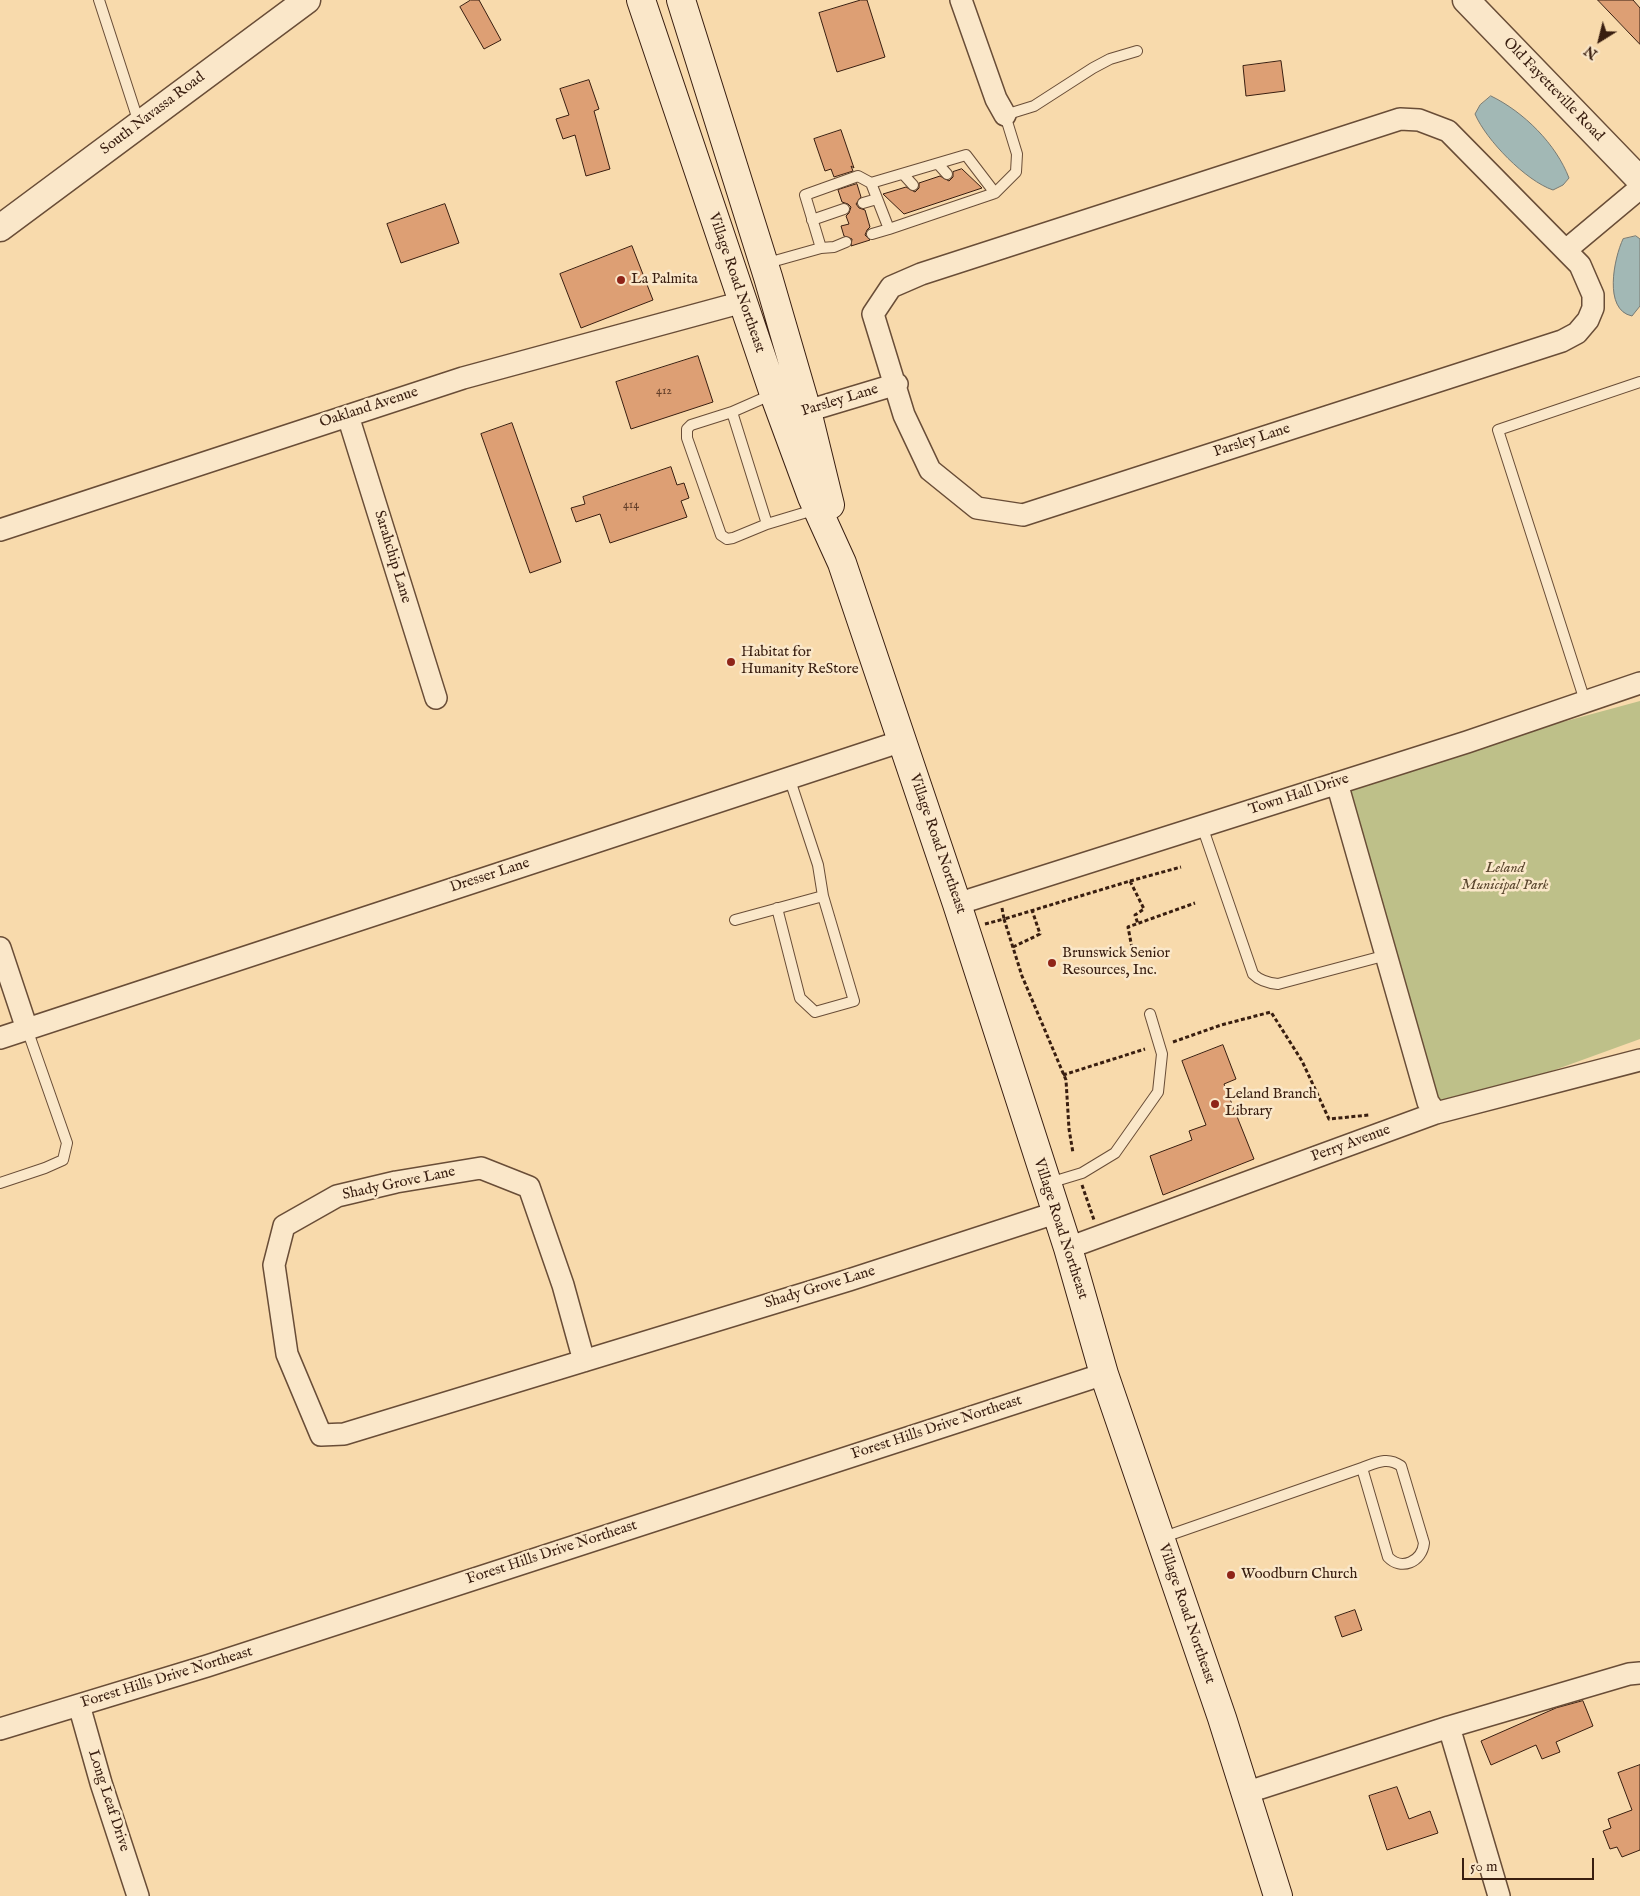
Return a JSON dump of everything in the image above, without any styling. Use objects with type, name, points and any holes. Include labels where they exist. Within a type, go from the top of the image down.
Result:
[{"type":"main road","name":"Village Road Northeast","points":[[640,0],[743,302],[788,408],[828,494],[842,563]]},
{"type":"main road","name":"Village Road Northeast","points":[[681,0],[764,264],[788,408],[817,509],[842,563],[966,930],[1068,1248],[1104,1374],[1246,1793],[1278,1896]]},
{"type":"street","name":"South Navassa Road","points":[[0,228],[307,0]]},
{"type":"street","points":[[961,0],[996,99],[1005,115]]},
{"type":"street","name":"Old Fayetteville Road","points":[[1466,0],[1640,180]]},
{"type":"street","name":"Parsley Lane","points":[[1400,119],[1419,120],[1448,130],[1566,250],[1580,265],[1587,278],[1593,295],[1593,308],[1588,320],[1577,333],[1562,341],[1023,515],[977,508],[930,470],[904,415],[897,384],[874,314],[891,287],[921,274],[1400,119]]},
{"type":"street","points":[[1566,250],[1640,188]]},
{"type":"street","name":"Oakland Avenue","points":[[0,530],[464,378],[743,302]]},
{"type":"street","name":"Parsley Lane","points":[[788,408],[897,384]]},
{"type":"street","name":"Sarahchip Lane","points":[[348,416],[436,698]]},
{"type":"street","name":"Town Hall Drive","points":[[957,904],[1337,783],[1640,683]]},
{"type":"street","name":"Dresser Lane","points":[[0,1038],[902,741]]},
{"type":"street","points":[[1337,783],[1428,1102],[1436,1113]]},
{"type":"street","points":[[0,948],[26,1029]]},
{"type":"street","name":"Perry Avenue","points":[[1068,1248],[1436,1113],[1640,1060]]},
{"type":"street","name":"Shady Grove Lane","points":[[584,1361],[564,1285],[529,1187],[481,1168],[396,1182],[337,1196],[284,1226],[274,1265],[287,1354],[321,1435],[344,1434],[584,1361],[1056,1213]]},
{"type":"street","name":"Forest Hills Drive Northeast","points":[[0,1729],[216,1663],[1104,1374]]},
{"type":"street","points":[[1246,1793],[1449,1727],[1629,1674],[1640,1673]]},
{"type":"street","name":"Long Leaf Drive","points":[[79,1705],[101,1783],[138,1896]]},
{"type":"street","points":[[1449,1727],[1499,1896]]},
{"type":"lane","points":[[99,0],[139,124]]},
{"type":"lane","points":[[872,234],[968,197],[995,193],[1016,172],[1017,154],[1005,115],[1034,106],[1110,59],[1137,51]]},
{"type":"lane","points":[[871,183],[966,155],[995,193]]},
{"type":"lane","points":[[938,164],[947,174]]},
{"type":"lane","points":[[903,174],[913,185]]},
{"type":"lane","points":[[821,248],[805,195],[858,176],[871,183],[889,229]]},
{"type":"lane","points":[[863,203],[877,199]]},
{"type":"lane","points":[[812,220],[844,209]]},
{"type":"lane","points":[[764,264],[846,242]]},
{"type":"lane","points":[[1586,701],[1498,430],[1640,382]]},
{"type":"lane","points":[[788,408],[732,412],[691,425],[687,429],[687,438],[721,535],[727,539],[767,524],[817,509]]},
{"type":"lane","points":[[732,412],[767,524]]},
{"type":"lane","points":[[777,908],[800,998],[815,1012],[854,1000],[823,896],[818,865],[788,777]]},
{"type":"lane","points":[[1202,826],[1253,974],[1258,979],[1278,984],[1387,955]]},
{"type":"lane","points":[[735,920],[823,896]]},
{"type":"lane","points":[[1046,1184],[1082,1173],[1115,1153],[1158,1092],[1162,1054],[1150,1014]]},
{"type":"lane","points":[[0,1183],[63,1160],[67,1143],[26,1029]]},
{"type":"lane","points":[[1160,1538],[1362,1468],[1386,1460],[1401,1466],[1424,1543],[1423,1553],[1418,1560],[1402,1565],[1394,1563],[1388,1557],[1362,1468]]},
{"type":"path","points":[[966,930],[1181,867]]},
{"type":"path","points":[[1130,881],[1144,909],[1135,915],[1138,924]]},
{"type":"path","points":[[1132,948],[1128,927],[1195,903]]},
{"type":"path","points":[[1013,948],[1040,934],[1032,910]]},
{"type":"path","points":[[1004,919],[1022,976],[1035,1002],[1066,1080],[1069,1129],[1073,1153]]},
{"type":"path","points":[[1172,1042],[1221,1025],[1271,1012],[1302,1061],[1328,1119],[1371,1115]]},
{"type":"path","points":[[1063,1075],[1145,1049]]},
{"type":"path","points":[[1081,1182],[1086,1202],[1101,1236]]},
{"type":"green space","name":"Leland Municipal Park","points":[[1640,701],[1640,1039],[1436,1113],[1337,783]]},
{"type":"water","points":[[1491,96],[1527,120],[1547,141],[1556,153],[1569,178],[1563,185],[1553,190],[1531,178],[1519,169],[1488,136],[1475,114],[1480,105]]},
{"type":"water","points":[[1636,236],[1640,239],[1640,306],[1632,316],[1623,312],[1617,304],[1613,282],[1614,270],[1623,239]]},
{"type":"building","points":[[471,0],[479,0],[501,40],[484,49],[460,7]]},
{"type":"building","points":[[861,0],[867,0],[885,57],[837,72],[819,13]]},
{"type":"building","points":[[1598,0],[1633,0],[1640,8],[1640,44]]},
{"type":"building","points":[[1281,61],[1285,91],[1246,96],[1243,66]]},
{"type":"building","points":[[589,80],[599,109],[594,111],[610,169],[586,176],[575,135],[563,139],[556,119],[569,115],[560,89]]},
{"type":"building","points":[[841,130],[854,168],[851,166],[853,171],[834,177],[831,169],[825,171],[814,139]]},
{"type":"building","points":[[962,169],[982,188],[904,214],[883,194],[906,187],[915,192],[919,188],[919,183],[940,176],[949,181],[953,177],[953,172]]},
{"type":"building","points":[[857,184],[861,197],[856,204],[859,208],[865,210],[870,227],[865,235],[870,240],[851,246],[852,239],[844,236],[841,226],[849,224],[846,216],[851,207],[842,202],[838,190]]},
{"type":"building","points":[[445,204],[459,243],[401,263],[387,224]]},
{"type":"building","points":[[632,246],[653,300],[581,328],[560,274]]},
{"type":"building","points":[[698,356],[713,402],[631,429],[616,382]]},
{"type":"building","points":[[512,423],[561,562],[530,573],[481,434]]},
{"type":"building","points":[[671,467],[677,485],[684,483],[689,498],[681,501],[687,517],[610,543],[600,514],[576,522],[571,508],[585,504],[583,497]]},
{"type":"building","name":"Leland Branch Library","points":[[1223,1045],[1236,1079],[1224,1084],[1254,1159],[1163,1195],[1150,1156],[1192,1140],[1189,1131],[1206,1125],[1182,1061]]},
{"type":"building","points":[[1355,1610],[1362,1630],[1342,1637],[1335,1617]]},
{"type":"building","points":[[1583,1701],[1593,1726],[1556,1742],[1560,1752],[1542,1759],[1536,1745],[1491,1765],[1481,1741],[1556,1708]]},
{"type":"building","points":[[1640,1765],[1640,1850],[1622,1857],[1617,1847],[1610,1849],[1603,1831],[1611,1828],[1608,1819],[1632,1810],[1618,1773]]},
{"type":"building","points":[[1397,1787],[1409,1819],[1430,1811],[1438,1833],[1387,1850],[1369,1796]]},
{"type":"place","name":"La Palmita","points":[[621,280]]},
{"type":"place","name":"Habitat for Humanity ReStore","points":[[731,662]]},
{"type":"place","name":"Brunswick Senior Resources, Inc.","points":[[1052,963]]},
{"type":"place","name":"Leland Branch Library","points":[[1215,1104]]},
{"type":"place","name":"Woodburn Church","points":[[1231,1575]]}]
